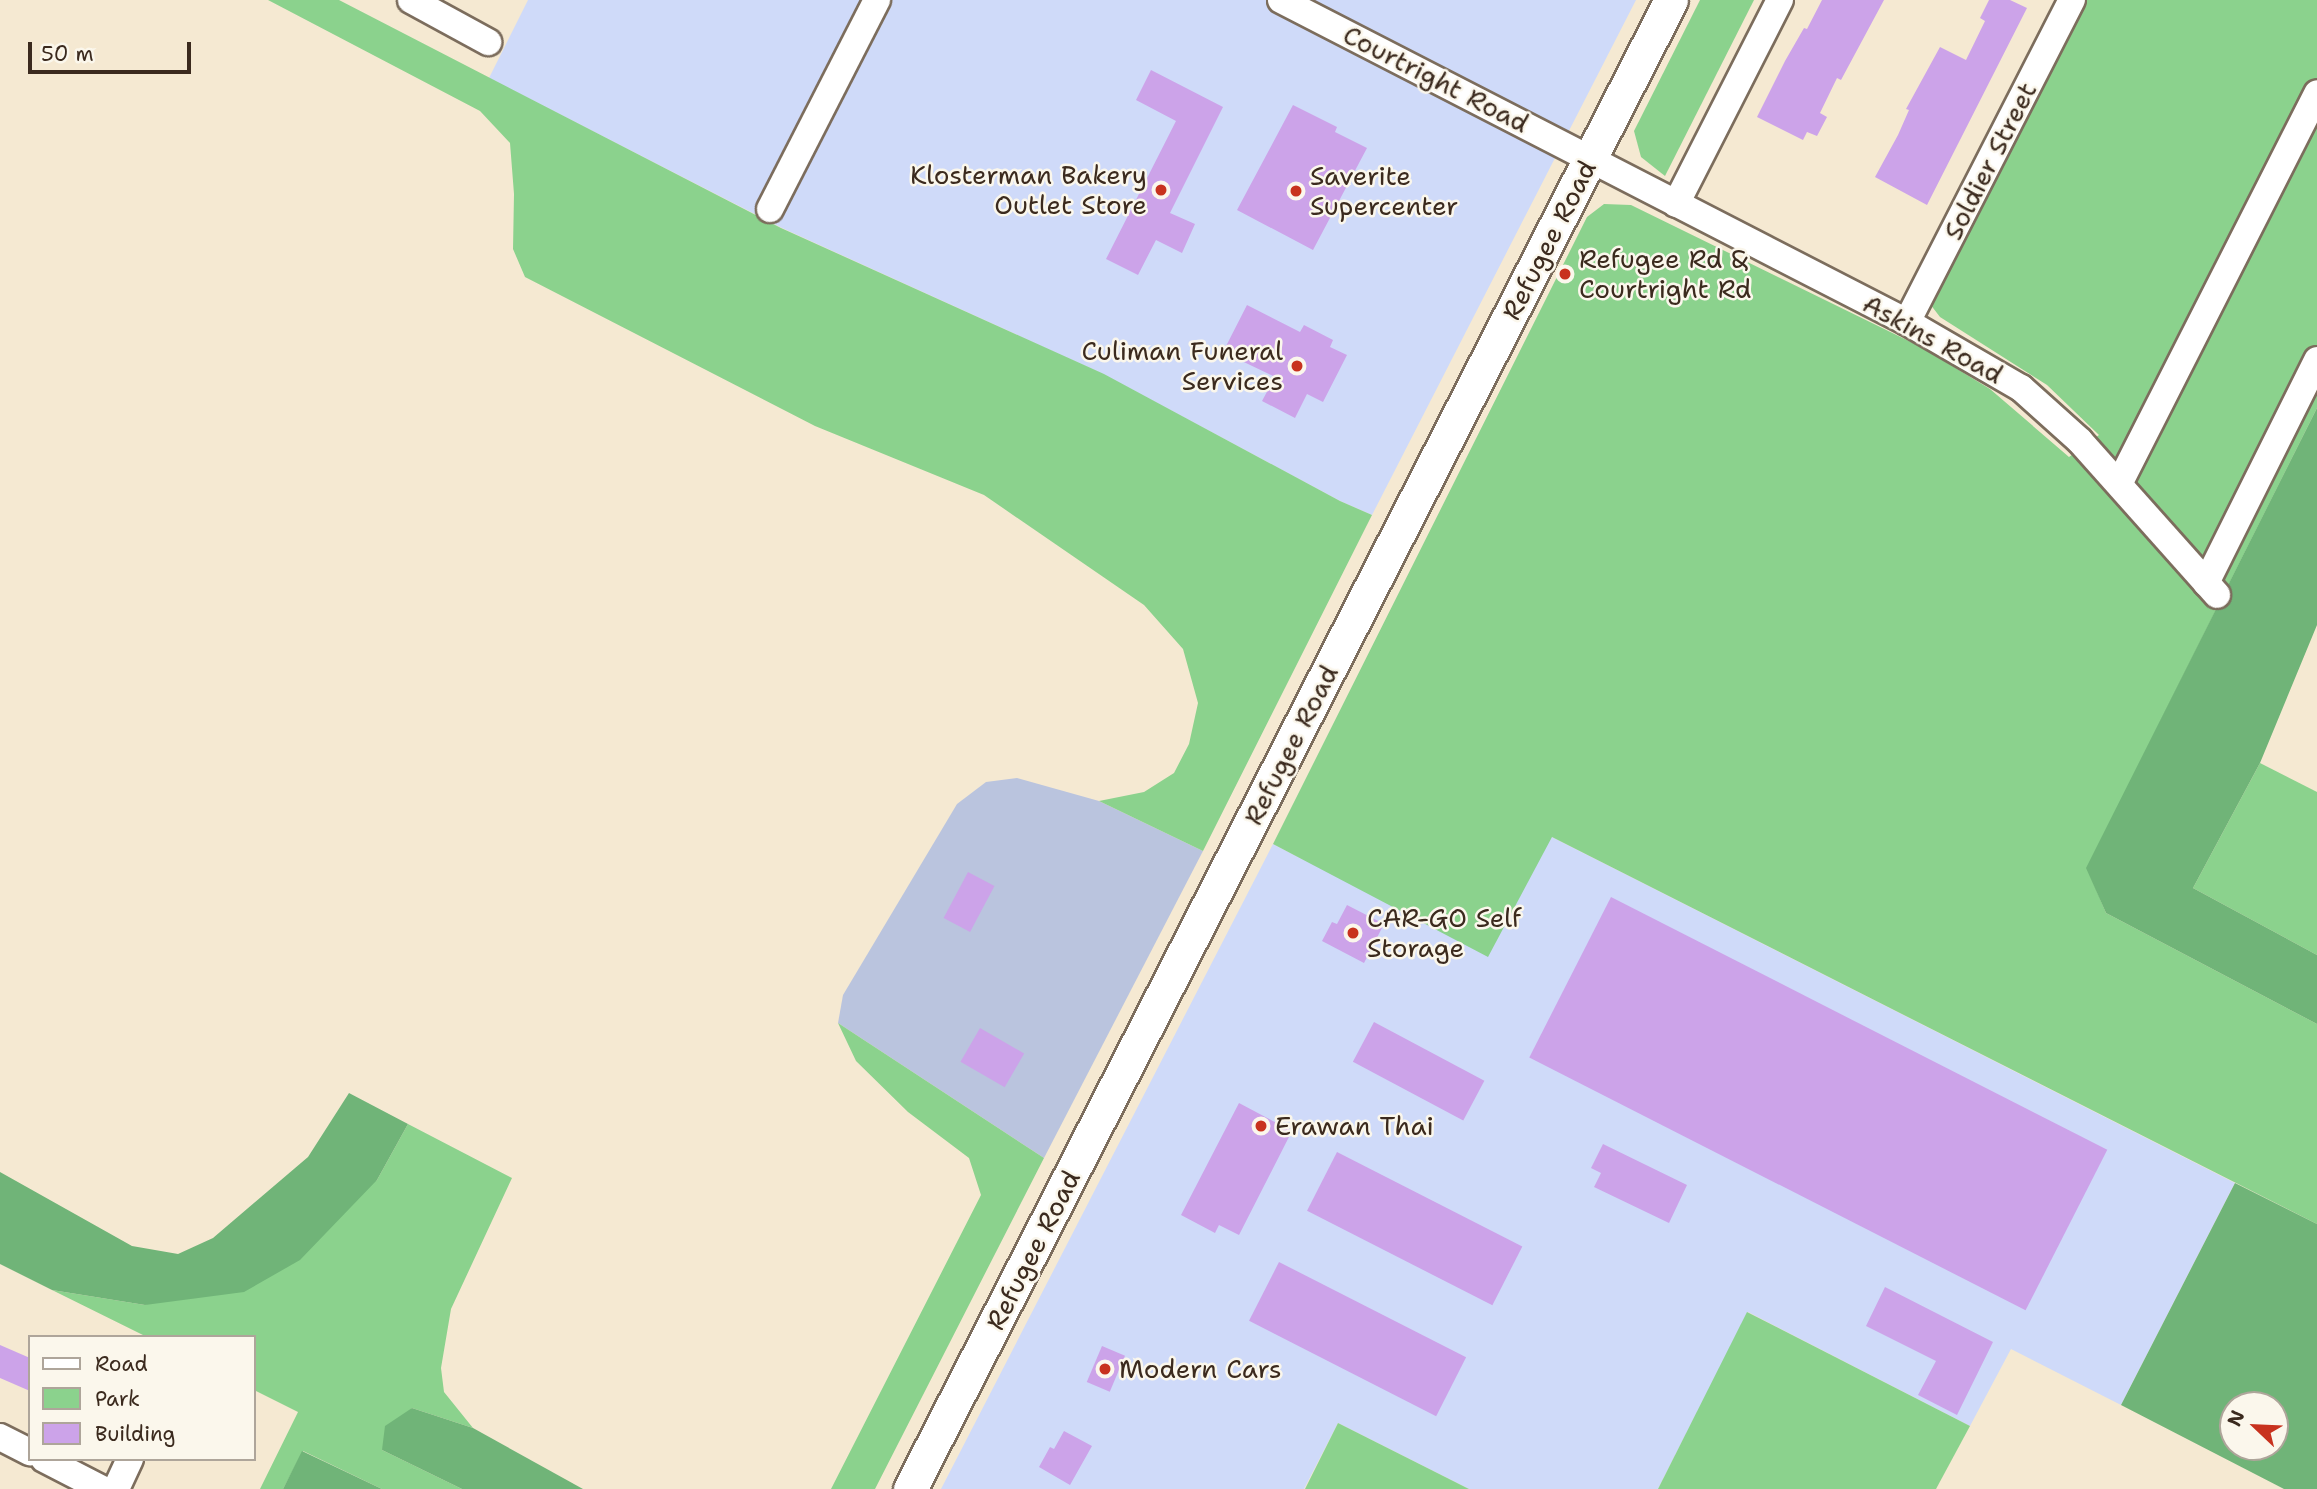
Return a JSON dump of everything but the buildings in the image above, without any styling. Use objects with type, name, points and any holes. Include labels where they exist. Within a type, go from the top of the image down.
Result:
[{"type":"main road","name":"Refugee Road","points":[[910,1489],[1671,0]]},
{"type":"street","points":[[411,0],[488,42]]},
{"type":"street","points":[[770,209],[877,0]]},
{"type":"street","name":"Courtright Road","points":[[1281,0],[1591,159]]},
{"type":"street","points":[[1676,204],[1780,0]]},
{"type":"street","name":"Soldier Street","points":[[1907,322],[2072,0]]},
{"type":"street","points":[[2119,484],[2317,93]]},
{"type":"street","name":"Askins Road","points":[[1591,159],[1907,322],[2021,388],[2080,441],[2212,589],[2317,360]]},
{"type":"street","points":[[0,1437],[28,1451]]},
{"type":"street","points":[[48,1461],[102,1489]]},
{"type":"street","points":[[116,1489],[129,1461]]},
{"type":"shaded area","points":[[528,0],[1636,0],[1372,515],[1340,501],[1103,374],[782,228],[489,78]]},
{"type":"shaded area","points":[[1017,778],[1099,801],[1203,851],[1044,1158],[838,1023],[843,995],[957,804],[986,782]]},
{"type":"shaded area","points":[[1552,837],[2235,1183],[2121,1405],[2011,1349],[1970,1426],[1748,1312],[1658,1489],[1469,1489],[1338,1423],[1304,1489],[941,1489],[1273,844],[1304,860]]},
{"type":"green space","points":[[268,0],[339,0],[781,228],[1104,374],[1340,501],[1372,515],[1203,851],[1099,801],[1144,792],[1174,773],[1189,744],[1198,703],[1183,649],[1144,605],[984,495],[815,426],[525,277],[513,249],[514,194],[510,143],[480,111]]},
{"type":"green space","points":[[1700,0],[1754,0],[1665,176],[1641,157],[1634,131]]},
{"type":"green space","points":[[2086,0],[2317,0],[2317,408],[2087,868],[2106,913],[2317,1024],[2317,1224],[1552,837],[1488,957],[1273,844],[1587,217],[1604,204],[1631,205],[1921,347],[1990,389],[2069,457],[2099,435],[2047,385],[1940,317],[1930,304]]},
{"type":"green space","points":[[2317,408],[2317,625],[2260,763],[2193,888],[2317,955],[2317,1024],[2106,913],[2086,868]]},
{"type":"green space","points":[[2260,763],[2317,792],[2317,955],[2193,888]]},
{"type":"green space","points":[[838,1023],[1044,1158],[875,1489],[831,1489],[981,1195],[969,1158],[908,1112],[856,1061]]},
{"type":"green space","points":[[349,1093],[408,1124],[377,1180],[300,1260],[244,1292],[145,1305],[52,1290],[0,1264],[0,1172],[132,1246],[178,1254],[213,1238],[308,1157]]},
{"type":"green space","points":[[408,1124],[512,1178],[451,1309],[441,1368],[444,1392],[473,1428],[412,1408],[382,1450],[462,1489],[382,1489],[303,1451],[283,1489],[260,1489],[298,1412],[256,1391],[256,1335],[143,1335],[52,1290],[145,1305],[377,1180]]},
{"type":"green space","points":[[2235,1183],[2317,1224],[2317,1489],[2284,1489],[2230,1461],[2289,1461],[2289,1391],[2219,1391],[2219,1456],[2121,1405]]},
{"type":"green space","points":[[1747,1312],[1970,1426],[1936,1489],[1658,1489]]},
{"type":"green space","points":[[412,1408],[473,1428],[583,1489],[462,1489],[382,1450],[385,1426]]},
{"type":"green space","points":[[1338,1423],[1469,1489],[1305,1489]]},
{"type":"green space","points":[[302,1451],[382,1489],[283,1489]]},
{"type":"place","name":"Klosterman Bakery Outlet Store","points":[[1161,190]]},
{"type":"place","name":"Saverite Supercenter","points":[[1296,191]]},
{"type":"place","name":"Refugee Rd & Courtright Rd","points":[[1565,274]]},
{"type":"place","name":"Culiman Funeral Services","points":[[1297,366]]},
{"type":"place","name":"CAR-GO Self Storage","points":[[1353,933]]},
{"type":"place","name":"Erawan Thai","points":[[1261,1126]]},
{"type":"place","name":"Modern Cars","points":[[1105,1369]]}]
